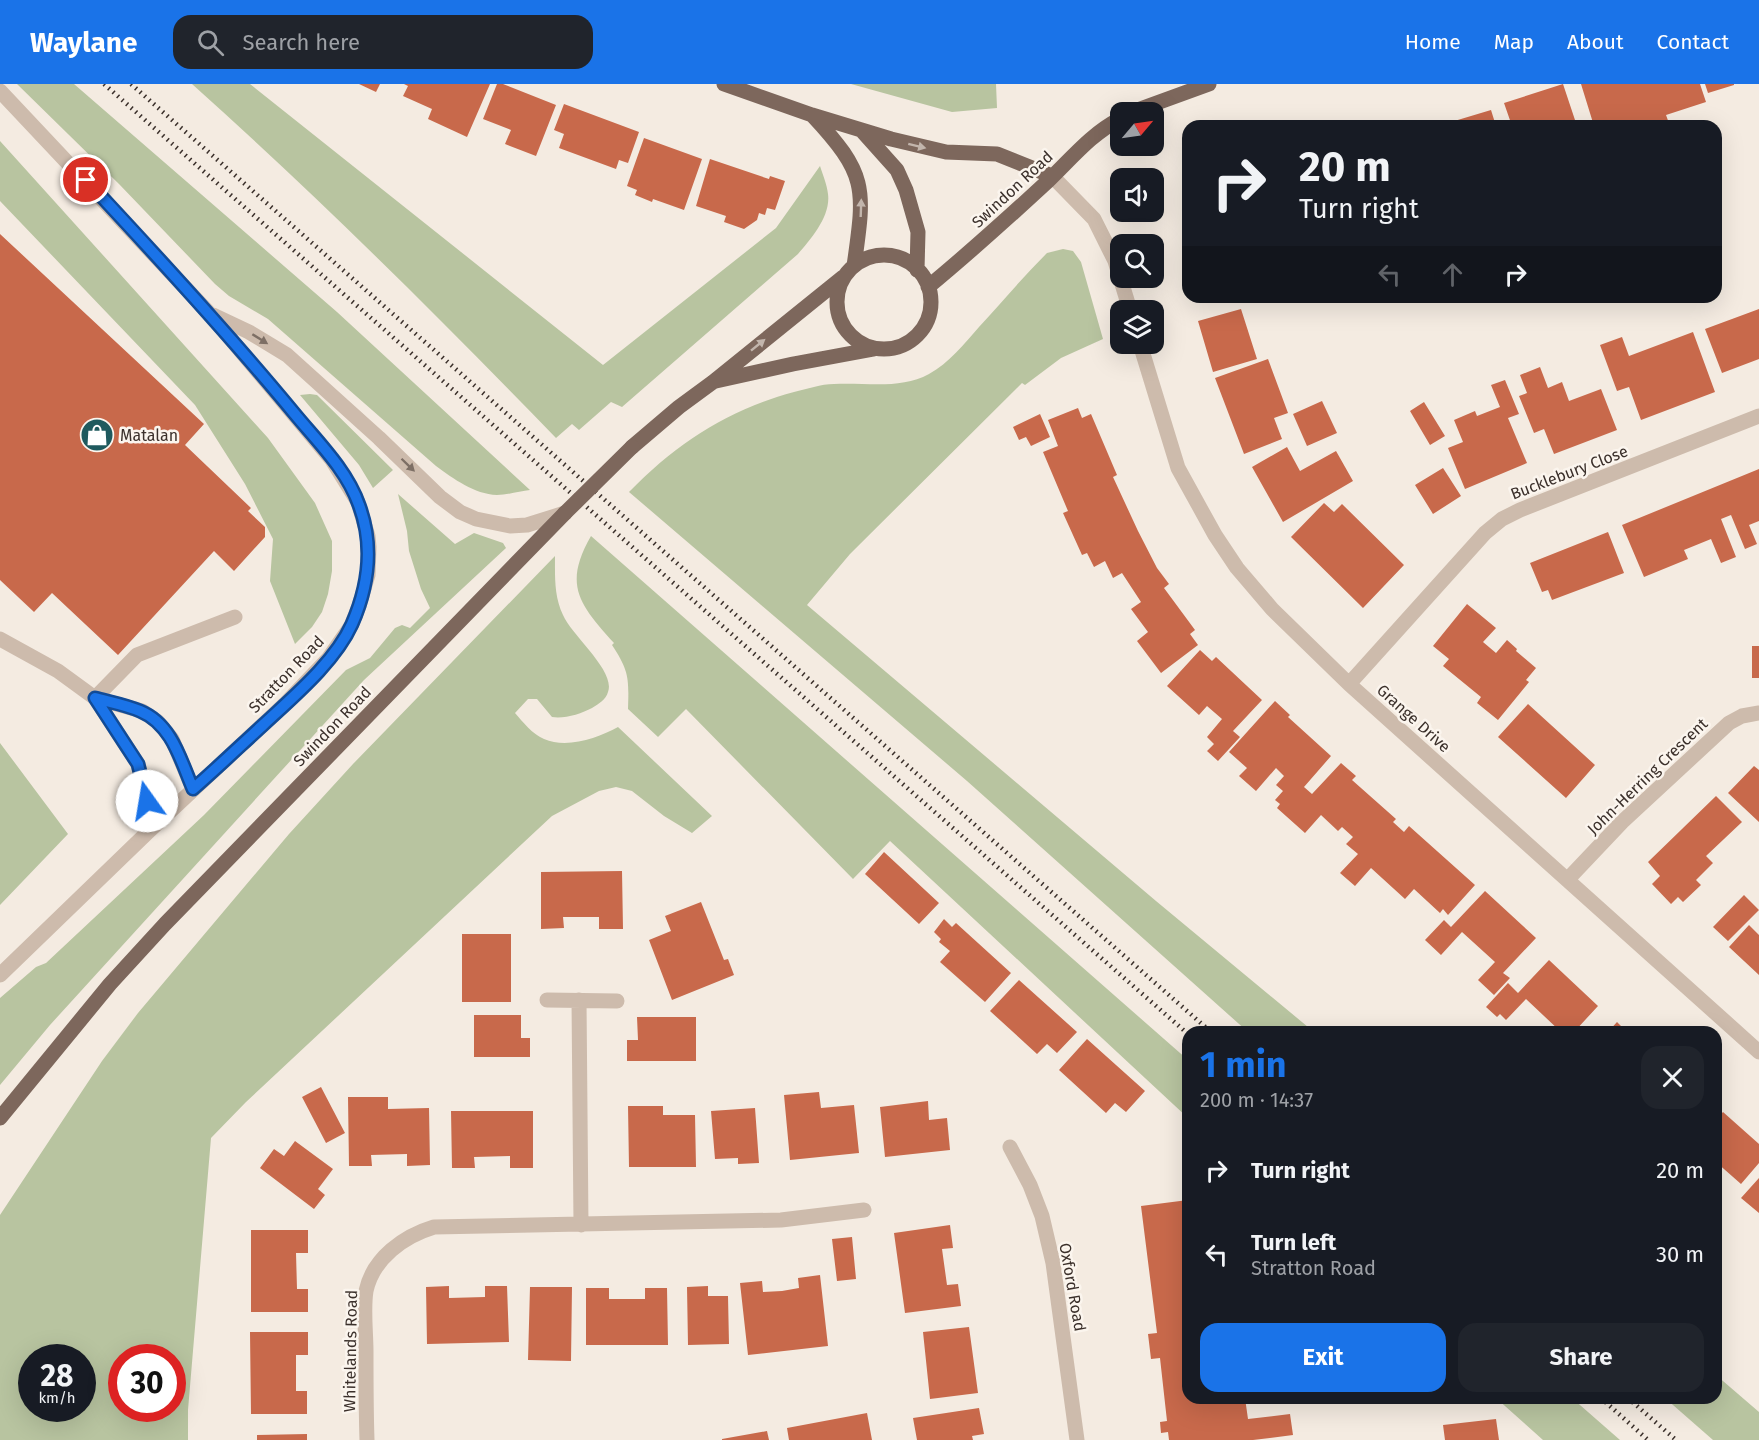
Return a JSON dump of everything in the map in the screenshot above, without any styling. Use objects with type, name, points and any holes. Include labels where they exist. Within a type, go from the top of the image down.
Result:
[{"type":"main road","points":[[724,84],[812,115],[923,148],[946,152],[997,154],[1052,176]]},
{"type":"main road","points":[[1160,102],[1209,84]]},
{"type":"main road","points":[[812,115],[847,156],[857,175],[861,212],[849,271],[837,298],[837,309],[842,324],[855,339],[876,348],[888,349],[903,345],[919,333],[929,314],[930,301],[928,287],[917,270],[900,258],[888,256],[869,258],[849,271]]},
{"type":"main road","name":"Swindon Road","points":[[928,287],[977,246],[1102,128],[1110,124]]},
{"type":"main road","points":[[861,130],[897,171],[906,189],[918,232],[917,270]]},
{"type":"main road","name":"Swindon Road","points":[[0,1118],[95,1001],[165,924],[565,513],[632,447],[849,271]]},
{"type":"main road","name":"Swindon Road","points":[[713,382],[876,348]]},
{"type":"street","name":"Stratton Road","points":[[0,91],[208,312],[332,460],[346,479],[358,502],[369,547],[368,575],[351,626],[341,642],[309,680],[0,975]]},
{"type":"street","points":[[1052,176],[1094,219],[1115,261],[1127,300]]},
{"type":"street","name":"Stratton Road","points":[[208,312],[249,332],[286,355],[460,512],[476,519],[510,526],[527,525],[565,513]]},
{"type":"street","name":"Grange Drive","points":[[1143,354],[1178,468],[1215,535],[1237,568],[1272,609],[1349,684],[1759,1052]]},
{"type":"street","name":"Bucklebury Close","points":[[1349,684],[1485,533],[1502,519],[1759,416]]},
{"type":"street","points":[[95,698],[137,655],[235,617]]},
{"type":"street","points":[[0,639],[58,671],[95,698],[142,711],[158,722],[172,739],[193,789]]},
{"type":"street","points":[[95,698],[138,764],[147,801],[148,832]]},
{"type":"street","name":"John-Herring Crescent","points":[[1568,879],[1622,822],[1729,723],[1742,716],[1759,713]]},
{"type":"street","points":[[547,1000],[617,1001]]},
{"type":"street","points":[[579,1000],[581,1225]]},
{"type":"street","name":"Oxford Road","points":[[1010,1147],[1030,1185],[1042,1216],[1053,1263],[1077,1440]]},
{"type":"street","name":"Whitelands Road","points":[[367,1440],[366,1292],[380,1262],[405,1238],[434,1227],[781,1220],[864,1209]]},
{"type":"green space","points":[[17,84],[74,84],[337,312],[530,490],[501,495],[480,492],[436,466],[268,319],[229,296],[215,284],[119,184]]},
{"type":"green space","points":[[192,84],[250,84],[603,365],[776,228],[820,166],[827,187],[828,202],[819,227],[798,254],[622,407],[611,402],[579,430],[572,424],[556,438],[377,258]]},
{"type":"green space","points":[[851,84],[996,84],[997,108],[952,112]]},
{"type":"green space","points":[[0,141],[268,438],[315,503],[332,541],[332,571],[322,612],[312,627],[295,644],[270,581],[273,539],[245,484],[195,405],[0,201]]},
{"type":"green space","points":[[1063,249],[1073,251],[1081,262],[1103,339],[1061,358],[1025,385],[1022,383],[850,554],[807,605],[1307,1026],[1241,1026],[967,781],[629,492],[666,458],[704,430],[747,408],[770,399],[829,384],[894,384],[929,374],[956,353],[1047,253]]},
{"type":"green space","points":[[300,395],[317,395],[393,470],[373,488],[359,465]]},
{"type":"green space","points":[[398,494],[455,544],[474,533],[503,543],[506,548],[364,680],[50,1025],[0,1085],[0,998],[36,967],[46,963],[204,815],[346,670],[370,658],[395,628],[402,625],[410,628],[430,608],[421,589],[409,551],[407,531]]},
{"type":"green space","points":[[591,536],[1182,1055],[1182,1112],[890,841],[853,879],[686,709],[658,737],[628,709],[627,675],[612,645],[614,643],[592,617],[579,593],[578,568]]},
{"type":"green space","points":[[555,556],[556,586],[560,608],[568,623],[606,674],[609,684],[608,692],[604,700],[597,705],[572,716],[552,717],[537,699],[528,699],[515,713],[536,734],[553,742],[582,741],[618,727],[712,816],[692,833],[664,816],[632,791],[616,787],[599,791],[552,816],[246,1102],[211,1138],[188,1410],[188,1440],[0,1440],[0,1215],[102,1061],[138,1013],[289,834],[353,764]]},
{"type":"green space","points":[[0,743],[68,834],[0,905]]},
{"type":"green space","points":[[1722,1380],[1759,1412],[1759,1440],[1713,1440],[1672,1404],[1722,1404]]},
{"type":"green space","points":[[1503,1404],[1579,1404],[1620,1440],[1543,1440]]},
{"type":"building","points":[[359,84],[380,84],[376,92]]},
{"type":"building","points":[[404,84],[490,84],[467,137],[428,119],[432,109],[403,96],[408,86]]},
{"type":"building","points":[[497,84],[503,84],[556,105],[536,156],[505,144],[511,130],[483,119]]},
{"type":"building","points":[[1563,84],[1575,120],[1510,120],[1504,103]]},
{"type":"building","points":[[1581,84],[1700,84],[1706,102],[1666,115],[1668,120],[1592,120]]},
{"type":"building","points":[[1705,84],[1734,84],[1734,85],[1708,93]]},
{"type":"building","points":[[564,104],[639,132],[628,163],[619,160],[616,169],[559,148],[564,134],[554,130]]},
{"type":"building","points":[[1491,110],[1494,120],[1458,120]]},
{"type":"building","points":[[644,138],[702,159],[684,210],[635,195],[637,190],[627,186]]},
{"type":"building","points":[[710,159],[769,179],[770,176],[785,181],[775,210],[767,208],[765,215],[759,213],[757,220],[744,229],[724,222],[726,216],[696,206]]},
{"type":"building","name":"Matalan","points":[[0,234],[204,424],[185,445],[251,508],[248,511],[265,527],[265,537],[234,571],[214,551],[118,655],[52,593],[34,612],[0,580]]},
{"type":"building","points":[[1241,309],[1257,359],[1213,372],[1198,321]]},
{"type":"building","points":[[1759,309],[1759,359],[1722,373],[1705,329]]},
{"type":"building","points":[[1693,332],[1715,392],[1641,420],[1629,387],[1617,391],[1600,345],[1622,337],[1629,356]]},
{"type":"building","points":[[1268,359],[1288,413],[1274,418],[1282,439],[1244,454],[1215,378]]},
{"type":"building","points":[[1540,367],[1548,388],[1562,382],[1569,401],[1601,389],[1617,430],[1554,454],[1544,429],[1534,433],[1519,396],[1527,393],[1520,375]]},
{"type":"building","points":[[1505,380],[1519,414],[1508,418],[1527,463],[1465,489],[1448,448],[1463,442],[1454,420],[1475,411],[1477,416],[1500,407],[1491,385]]},
{"type":"building","points":[[1322,401],[1337,433],[1307,446],[1293,414]]},
{"type":"building","points":[[1424,402],[1445,436],[1430,445],[1410,411]]},
{"type":"building","points":[[1078,408],[1082,418],[1091,414],[1117,475],[1113,477],[1157,568],[1169,584],[1164,588],[1195,630],[1190,634],[1198,645],[1161,673],[1137,641],[1148,632],[1131,609],[1141,602],[1122,573],[1113,578],[1105,561],[1094,567],[1087,553],[1082,555],[1063,513],[1068,511],[1043,452],[1058,446],[1048,420]]},
{"type":"building","points":[[1040,414],[1050,437],[1031,446],[1026,437],[1019,440],[1013,427]]},
{"type":"building","points":[[1287,447],[1300,471],[1336,451],[1353,481],[1283,522],[1252,467]]},
{"type":"building","points":[[1443,468],[1461,496],[1433,514],[1415,485]]},
{"type":"building","points":[[1759,469],[1759,521],[1749,525],[1757,544],[1745,549],[1731,515],[1721,519],[1736,557],[1721,563],[1711,539],[1684,550],[1688,559],[1644,577],[1622,525]]},
{"type":"building","points":[[1324,503],[1334,512],[1342,504],[1404,565],[1363,608],[1291,537]]},
{"type":"building","points":[[1608,532],[1624,573],[1552,600],[1548,590],[1542,592],[1530,563]]},
{"type":"building","points":[[1467,604],[1496,628],[1483,642],[1496,653],[1507,640],[1536,668],[1526,680],[1529,682],[1498,720],[1477,703],[1481,697],[1443,666],[1449,659],[1433,646]]},
{"type":"building","points":[[1752,646],[1759,646],[1759,678],[1752,678]]},
{"type":"building","points":[[1200,650],[1212,661],[1216,657],[1262,700],[1233,731],[1240,737],[1218,761],[1207,751],[1214,744],[1207,737],[1222,719],[1207,706],[1199,715],[1167,686]]},
{"type":"building","points":[[1275,701],[1290,715],[1288,717],[1331,756],[1304,787],[1312,794],[1341,763],[1356,776],[1352,780],[1396,819],[1393,822],[1404,832],[1409,826],[1475,885],[1448,915],[1443,909],[1440,913],[1414,889],[1405,899],[1371,868],[1355,886],[1340,873],[1358,854],[1346,844],[1353,837],[1342,827],[1338,831],[1321,815],[1305,833],[1277,808],[1280,804],[1275,800],[1283,791],[1276,785],[1284,776],[1276,768],[1256,791],[1239,776],[1247,768],[1229,752]]},
{"type":"building","points":[[1528,704],[1595,765],[1566,798],[1498,737]]},
{"type":"building","points":[[1754,766],[1759,770],[1759,822],[1728,793]]},
{"type":"building","points":[[1716,796],[1742,822],[1706,856],[1713,863],[1696,880],[1701,885],[1683,902],[1678,897],[1671,904],[1652,884],[1660,876],[1648,862]]},
{"type":"building","points":[[884,852],[939,903],[919,924],[865,874]]},
{"type":"building","points":[[622,871],[623,929],[599,929],[599,917],[563,917],[564,928],[541,929],[541,872]]},
{"type":"building","points":[[1485,891],[1536,938],[1503,973],[1510,978],[1494,995],[1478,980],[1495,962],[1462,932],[1441,955],[1425,940],[1444,920],[1451,927]]},
{"type":"building","points":[[1744,895],[1759,910],[1728,941],[1713,927]]},
{"type":"building","points":[[701,902],[724,960],[728,959],[734,975],[672,1000],[649,940],[671,931],[665,916]]},
{"type":"building","points":[[944,919],[952,927],[956,923],[1011,973],[985,1002],[940,962],[950,951],[939,942],[941,939],[934,932]]},
{"type":"building","points":[[1749,925],[1759,935],[1759,975],[1729,947]]},
{"type":"building","points":[[462,934],[511,934],[511,1002],[462,1002]]},
{"type":"building","points":[[1549,960],[1598,1006],[1580,1026],[1555,1026],[1526,999],[1506,1020],[1500,1014],[1497,1017],[1486,1007],[1508,983],[1518,993]]},
{"type":"building","points":[[1019,980],[1077,1032],[1057,1053],[1047,1044],[1037,1054],[990,1011]]},
{"type":"building","points":[[474,1015],[521,1015],[521,1038],[530,1038],[530,1057],[474,1057]]},
{"type":"building","points":[[637,1017],[696,1017],[696,1061],[627,1061],[627,1040],[638,1040]]},
{"type":"building","points":[[1087,1039],[1145,1091],[1126,1112],[1115,1103],[1106,1113],[1059,1070]]},
{"type":"building","points":[[321,1087],[345,1133],[326,1143],[302,1097]]},
{"type":"building","points":[[819,1092],[821,1108],[854,1105],[859,1153],[790,1160],[784,1095]]},
{"type":"building","points":[[348,1097],[388,1097],[388,1109],[429,1108],[430,1165],[407,1166],[407,1154],[371,1155],[372,1166],[349,1166]]},
{"type":"building","points":[[928,1101],[929,1120],[947,1118],[950,1150],[885,1157],[880,1107]]},
{"type":"building","points":[[628,1106],[663,1106],[663,1115],[695,1115],[696,1167],[629,1167]]},
{"type":"building","points":[[755,1108],[759,1163],[738,1164],[738,1158],[715,1159],[711,1111]]},
{"type":"building","points":[[451,1111],[533,1111],[533,1168],[510,1168],[510,1156],[474,1157],[475,1168],[452,1168]]},
{"type":"building","points":[[1722,1113],[1759,1144],[1759,1163],[1741,1184],[1722,1167]]},
{"type":"building","points":[[295,1141],[333,1169],[318,1189],[325,1195],[314,1209],[260,1168],[274,1149],[284,1156]]},
{"type":"building","points":[[1759,1178],[1759,1213],[1741,1198]]},
{"type":"building","points":[[1182,1201],[1182,1404],[1246,1404],[1248,1419],[1290,1414],[1293,1435],[1253,1440],[1169,1440],[1168,1432],[1161,1433],[1160,1422],[1167,1421],[1160,1358],[1151,1359],[1148,1334],[1157,1333],[1141,1206]]},
{"type":"building","points":[[950,1225],[953,1248],[942,1249],[947,1285],[958,1284],[961,1306],[905,1313],[894,1233]]},
{"type":"building","points":[[251,1230],[308,1230],[308,1253],[296,1253],[297,1289],[308,1289],[308,1312],[251,1312]]},
{"type":"building","points":[[852,1237],[856,1279],[837,1281],[832,1239]]},
{"type":"building","points":[[820,1275],[828,1346],[748,1355],[740,1283],[762,1281],[763,1292],[782,1291],[799,1288],[798,1278]]},
{"type":"building","points":[[449,1286],[449,1298],[485,1297],[485,1286],[507,1286],[509,1342],[427,1344],[426,1287]]},
{"type":"building","points":[[708,1286],[708,1296],[728,1296],[729,1344],[688,1345],[687,1287]]},
{"type":"building","points":[[530,1287],[572,1287],[571,1361],[528,1360]]},
{"type":"building","points":[[586,1288],[609,1288],[609,1299],[645,1299],[645,1288],[667,1288],[668,1345],[586,1345]]},
{"type":"building","points":[[969,1327],[978,1393],[930,1399],[923,1332]]},
{"type":"building","points":[[250,1332],[308,1332],[308,1355],[296,1355],[296,1391],[307,1391],[307,1414],[251,1414]]},
{"type":"building","points":[[979,1408],[984,1434],[972,1436],[973,1440],[917,1440],[913,1418]]},
{"type":"building","points":[[867,1413],[872,1440],[789,1440],[787,1428]]},
{"type":"building","points":[[1496,1419],[1499,1440],[1445,1440],[1443,1425]]},
{"type":"building","points":[[767,1431],[769,1440],[722,1440],[722,1439]]},
{"type":"building","points":[[307,1434],[307,1440],[257,1440],[257,1435]]},
{"type":"railway","points":[[104,84],[1182,1029]]},
{"type":"railway","points":[[131,84],[1204,1026]]},
{"type":"railway","points":[[1608,1404],[1648,1440]]},
{"type":"railway","points":[[1635,1404],[1676,1440]]},
{"type":"place","name":"Matalan","points":[[97,435]]},
{"type":"route","points":[[86,180],[208,312],[332,460],[346,479],[358,502],[368,536],[368,575],[351,626],[341,642],[286,703],[193,789],[172,739],[158,722],[142,711],[95,698],[138,764],[147,801]]}]
